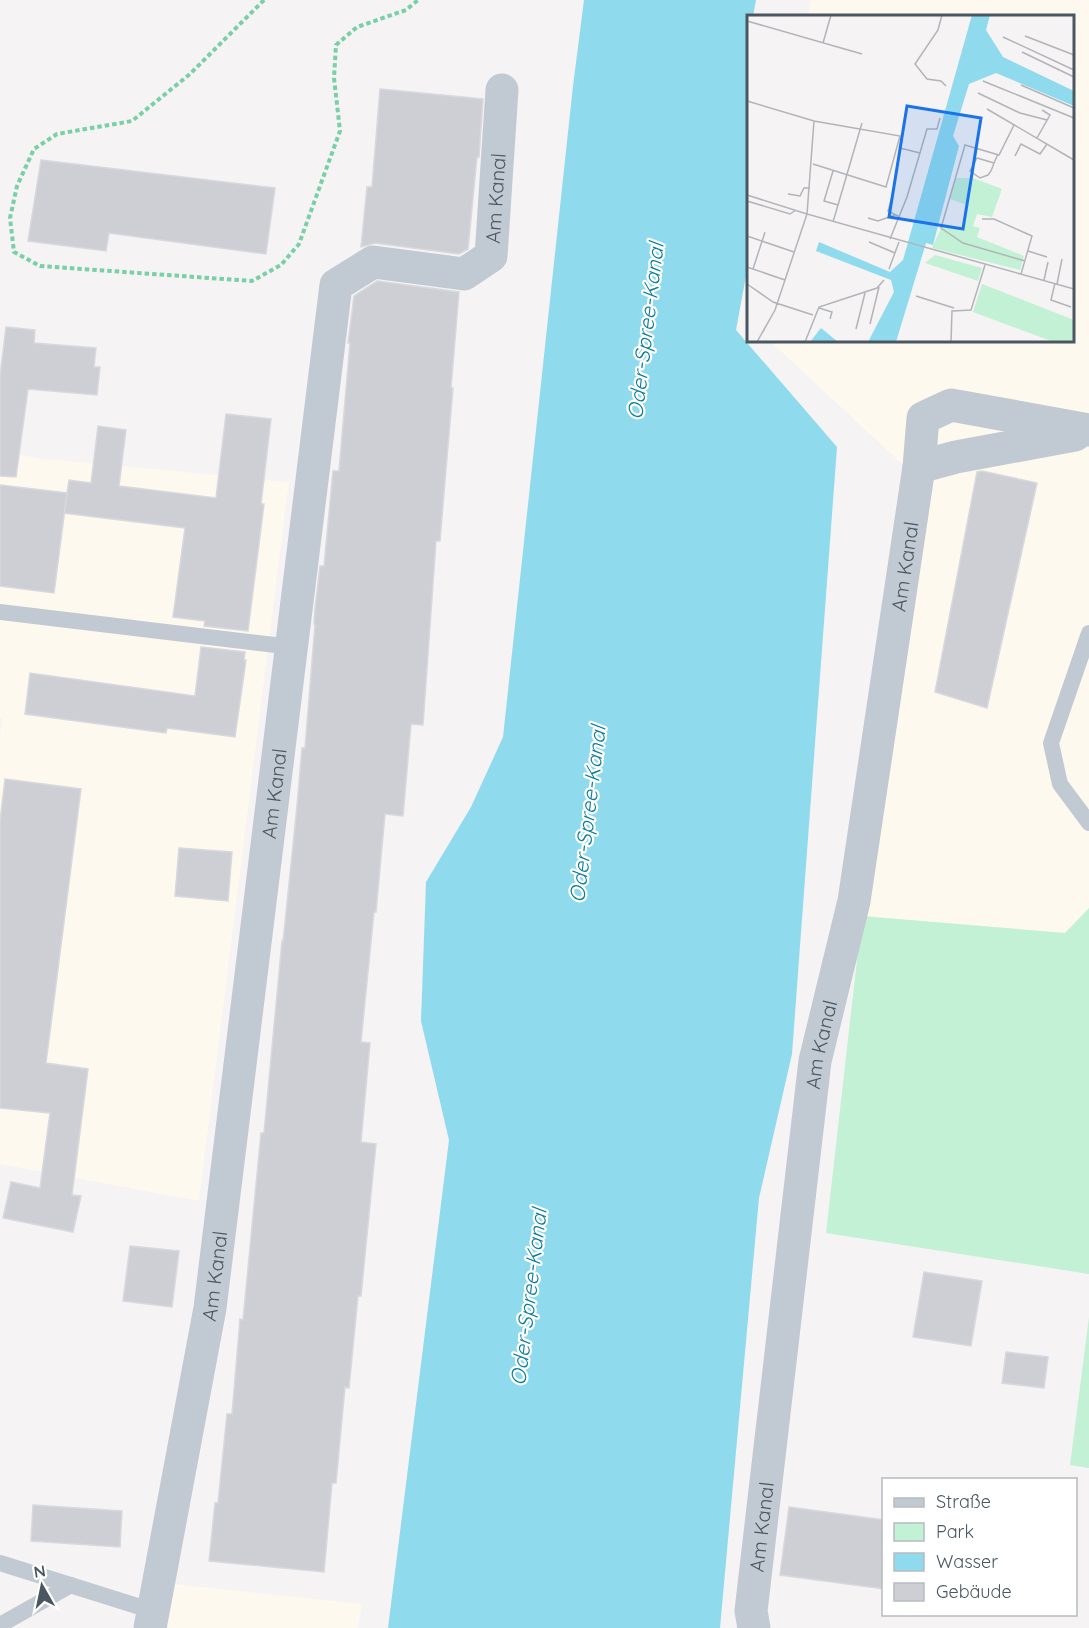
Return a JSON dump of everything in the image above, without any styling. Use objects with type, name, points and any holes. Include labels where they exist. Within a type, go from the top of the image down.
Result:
[{"type":"street","name":"Am Kanal","points":[[151,1620],[210,1308],[336,285],[373,262],[464,274],[491,256],[502,90]]},
{"type":"street","name":"Am Kanal","points":[[754,1628],[751,1611],[815,1061],[854,901],[919,466],[923,418],[951,405],[1089,431]]},
{"type":"street","name":"Am Kanal","points":[[919,466],[1089,431]]},
{"type":"lane","points":[[0,612],[292,647]]},
{"type":"lane","points":[[1089,633],[1051,743],[1060,784],[1089,823]]},
{"type":"lane","points":[[0,1563],[71,1585],[151,1620]]},
{"type":"lane","points":[[0,1625],[71,1585]]},
{"type":"path","points":[[264,0],[190,74],[132,121],[57,134],[34,149],[17,186],[10,218],[14,252],[40,266],[252,281],[281,265],[299,244],[340,131],[334,78],[336,45],[357,27],[406,9],[418,0]]},
{"type":"shaded area","points":[[811,0],[1089,0],[1089,908],[1066,933],[862,916],[929,489],[771,342],[1074,342],[1074,15],[808,15]]},
{"type":"shaded area","points":[[0,451],[37,458],[289,482],[199,1201],[0,1164],[0,738],[2,719],[0,718]]},
{"type":"shaded area","points":[[174,1584],[362,1604],[358,1628],[162,1628]]},
{"type":"green space","points":[[1089,908],[1089,1274],[826,1233],[862,916],[1065,933]]},
{"type":"green space","points":[[1089,1317],[1089,1468],[1070,1465]]},
{"type":"water","name":"Oder-Spree-Kanal","points":[[584,0],[756,0],[753,15],[747,15],[747,270],[736,330],[837,447],[792,1054],[759,1198],[720,1628],[388,1628],[449,1140],[421,1021],[426,882],[471,807],[503,737]]},
{"type":"building","points":[[380,89],[483,99],[468,249],[459,254],[375,243],[361,247],[367,187],[372,187]]},
{"type":"building","points":[[41,160],[275,188],[266,254],[109,233],[106,251],[28,241]]},
{"type":"building","points":[[377,281],[459,292],[440,541],[436,541],[423,725],[411,724],[403,816],[385,814],[376,912],[374,912],[361,1042],[370,1043],[361,1142],[376,1144],[361,1296],[358,1296],[349,1388],[345,1387],[336,1483],[332,1483],[324,1572],[209,1561],[215,1503],[218,1503],[227,1414],[232,1414],[240,1319],[243,1320],[302,748],[305,748],[315,609],[320,566],[324,566],[333,471],[339,471],[350,343],[348,343],[354,296]]},
{"type":"building","points":[[6,327],[35,330],[34,343],[96,348],[94,367],[100,367],[97,395],[28,389],[16,477],[0,476],[0,376]]},
{"type":"building","points":[[226,414],[271,419],[261,504],[264,504],[248,631],[204,626],[205,621],[173,617],[185,528],[64,513],[69,480],[91,483],[98,426],[126,430],[119,486],[216,498]]},
{"type":"building","points":[[982,471],[1037,483],[987,708],[935,692],[977,472]]},
{"type":"building","points":[[0,485],[67,493],[54,593],[0,586]]},
{"type":"building","points":[[201,647],[245,652],[244,660],[246,660],[235,737],[167,728],[166,733],[25,714],[30,673],[195,696]]},
{"type":"building","points":[[5,779],[81,789],[46,1063],[88,1069],[72,1195],[81,1196],[73,1232],[3,1218],[11,1182],[40,1188],[50,1113],[0,1108],[0,821]]},
{"type":"building","points":[[179,848],[232,852],[228,901],[175,896]]},
{"type":"building","points":[[130,1246],[179,1251],[172,1307],[123,1301]]},
{"type":"building","points":[[924,1272],[982,1281],[971,1346],[913,1337]]},
{"type":"building","points":[[1006,1352],[1048,1357],[1044,1388],[1002,1383]]},
{"type":"building","points":[[33,1505],[122,1511],[120,1547],[31,1541]]},
{"type":"building","points":[[789,1507],[882,1520],[882,1589],[780,1575]]}]
